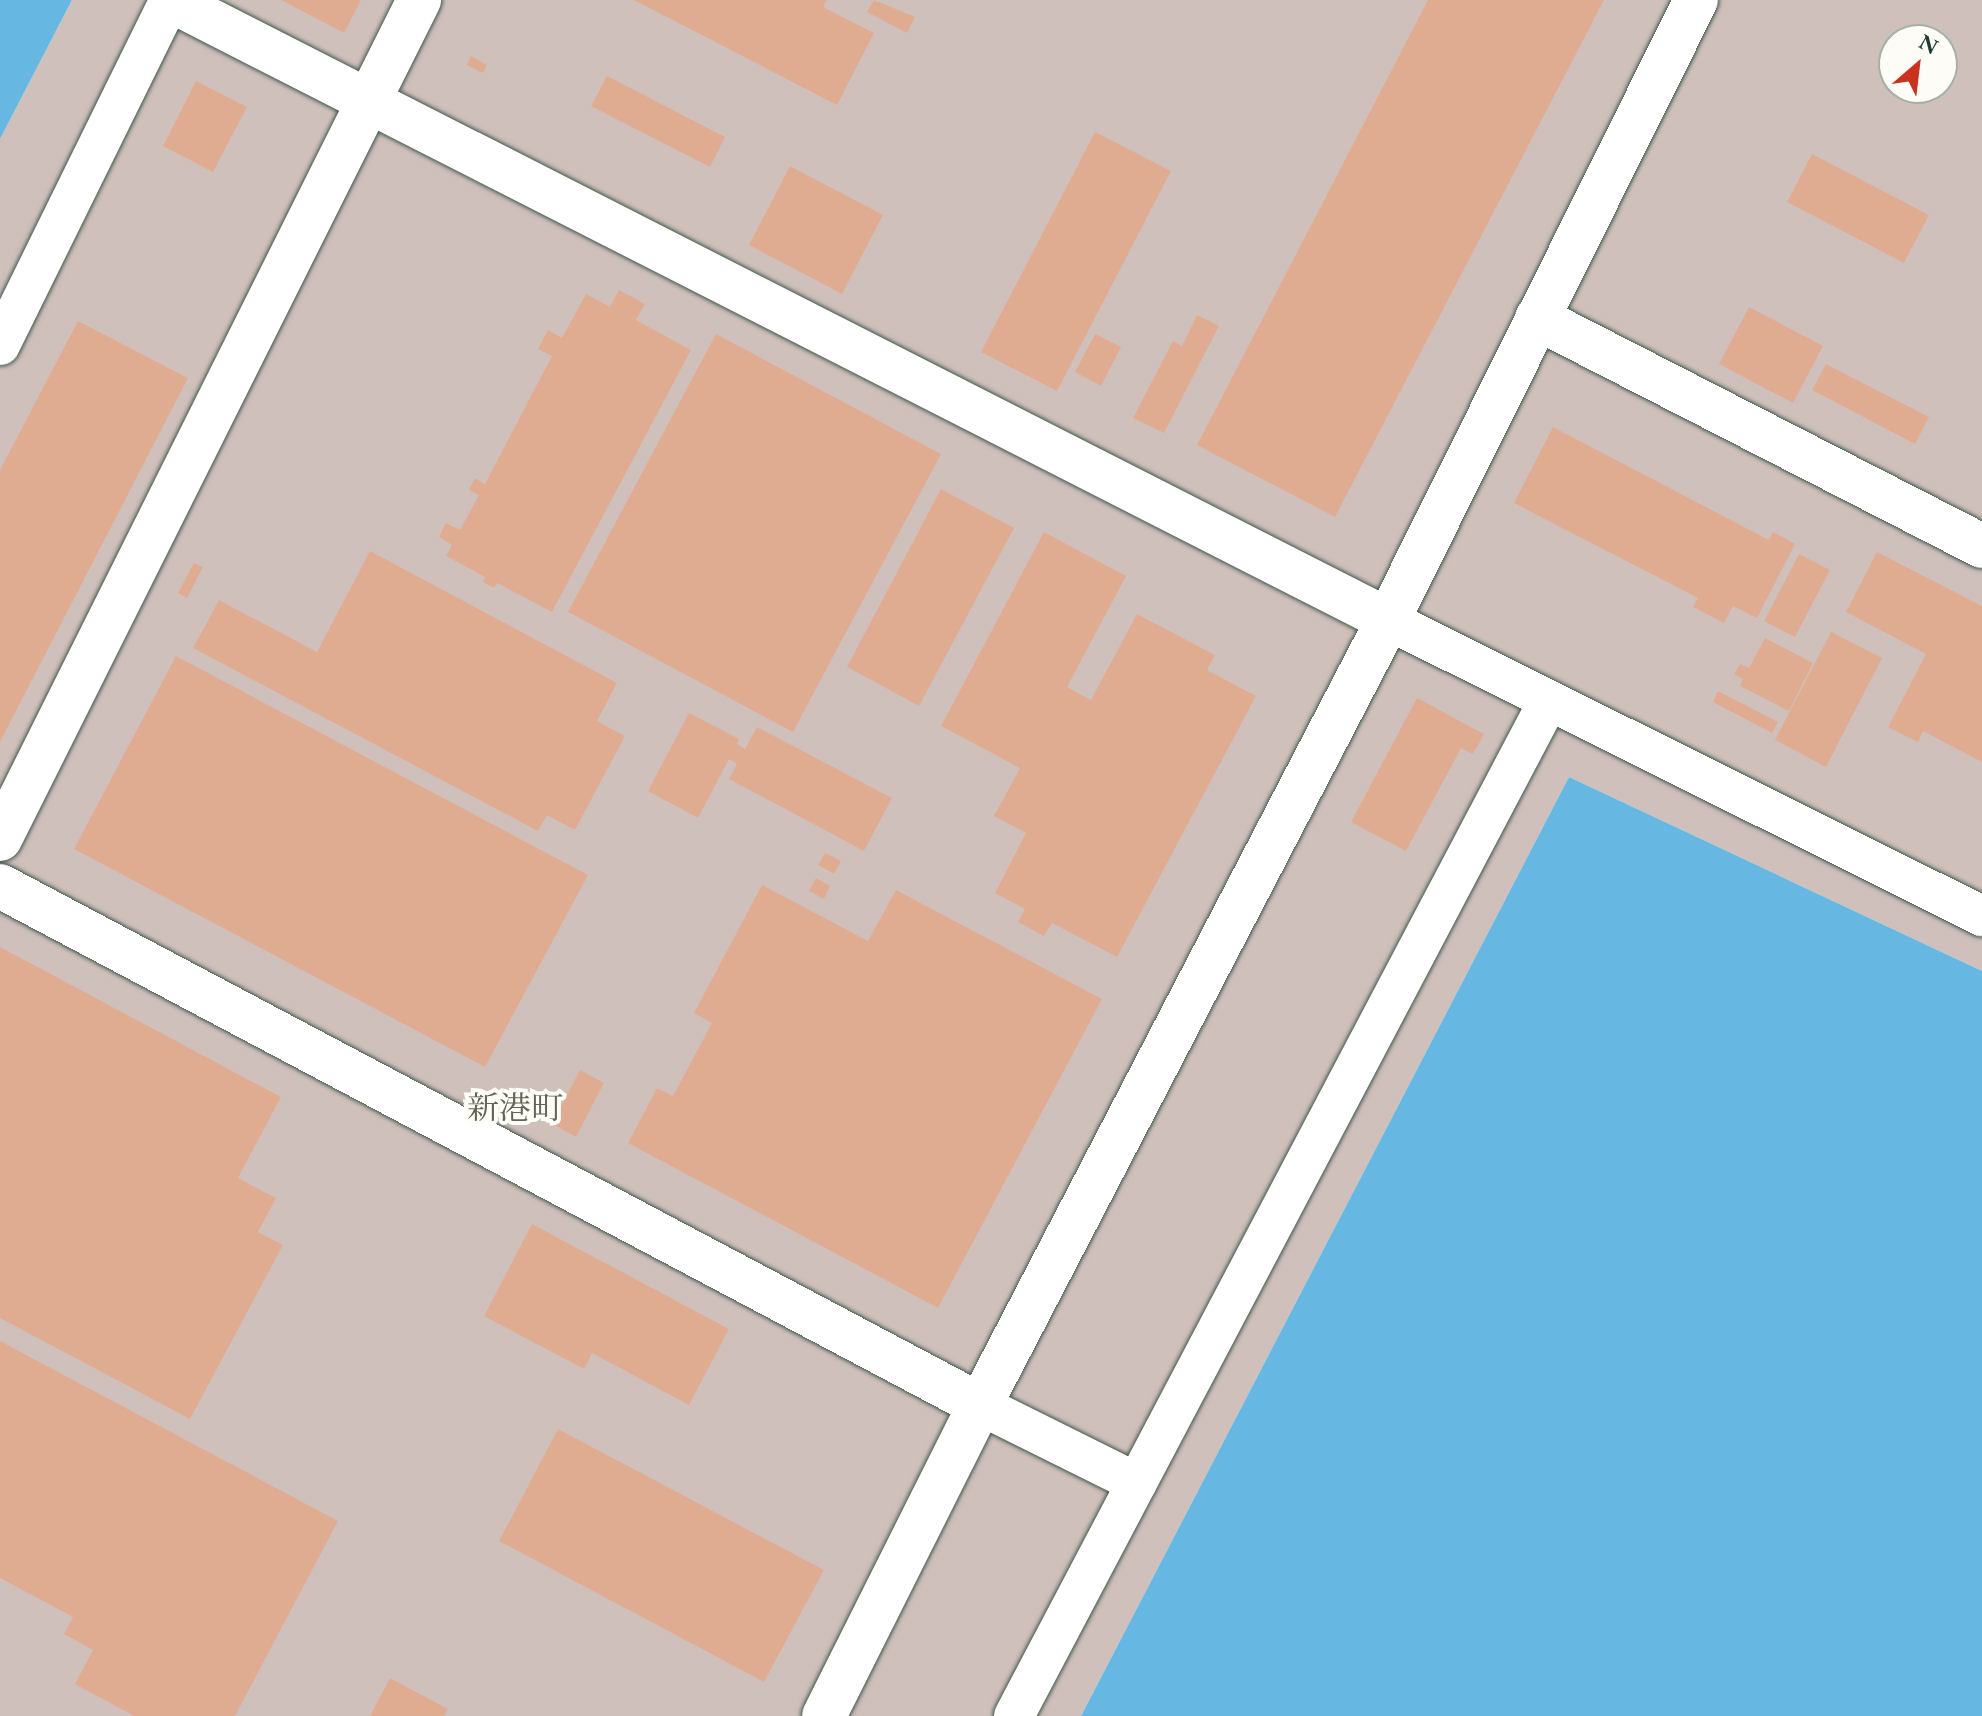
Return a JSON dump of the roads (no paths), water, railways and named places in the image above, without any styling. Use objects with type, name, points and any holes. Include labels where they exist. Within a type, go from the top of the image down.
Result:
[{"type":"street","points":[[0,345],[170,0],[1388,620],[1982,916]]},
{"type":"street","points":[[0,839],[419,0]]},
{"type":"street","points":[[824,1716],[980,1405],[1388,620],[1696,0]]},
{"type":"street","points":[[1537,318],[1982,546]]},
{"type":"street","points":[[1014,1716],[1549,700]]},
{"type":"street","points":[[0,886],[980,1405],[1137,1483]]},
{"type":"water","points":[[0,0],[72,0],[0,139]]},
{"type":"water","points":[[1569,777],[1982,971],[1982,1716],[1081,1716]]},
{"type":"district","name":"新港町","points":[[515,1108]]}]
